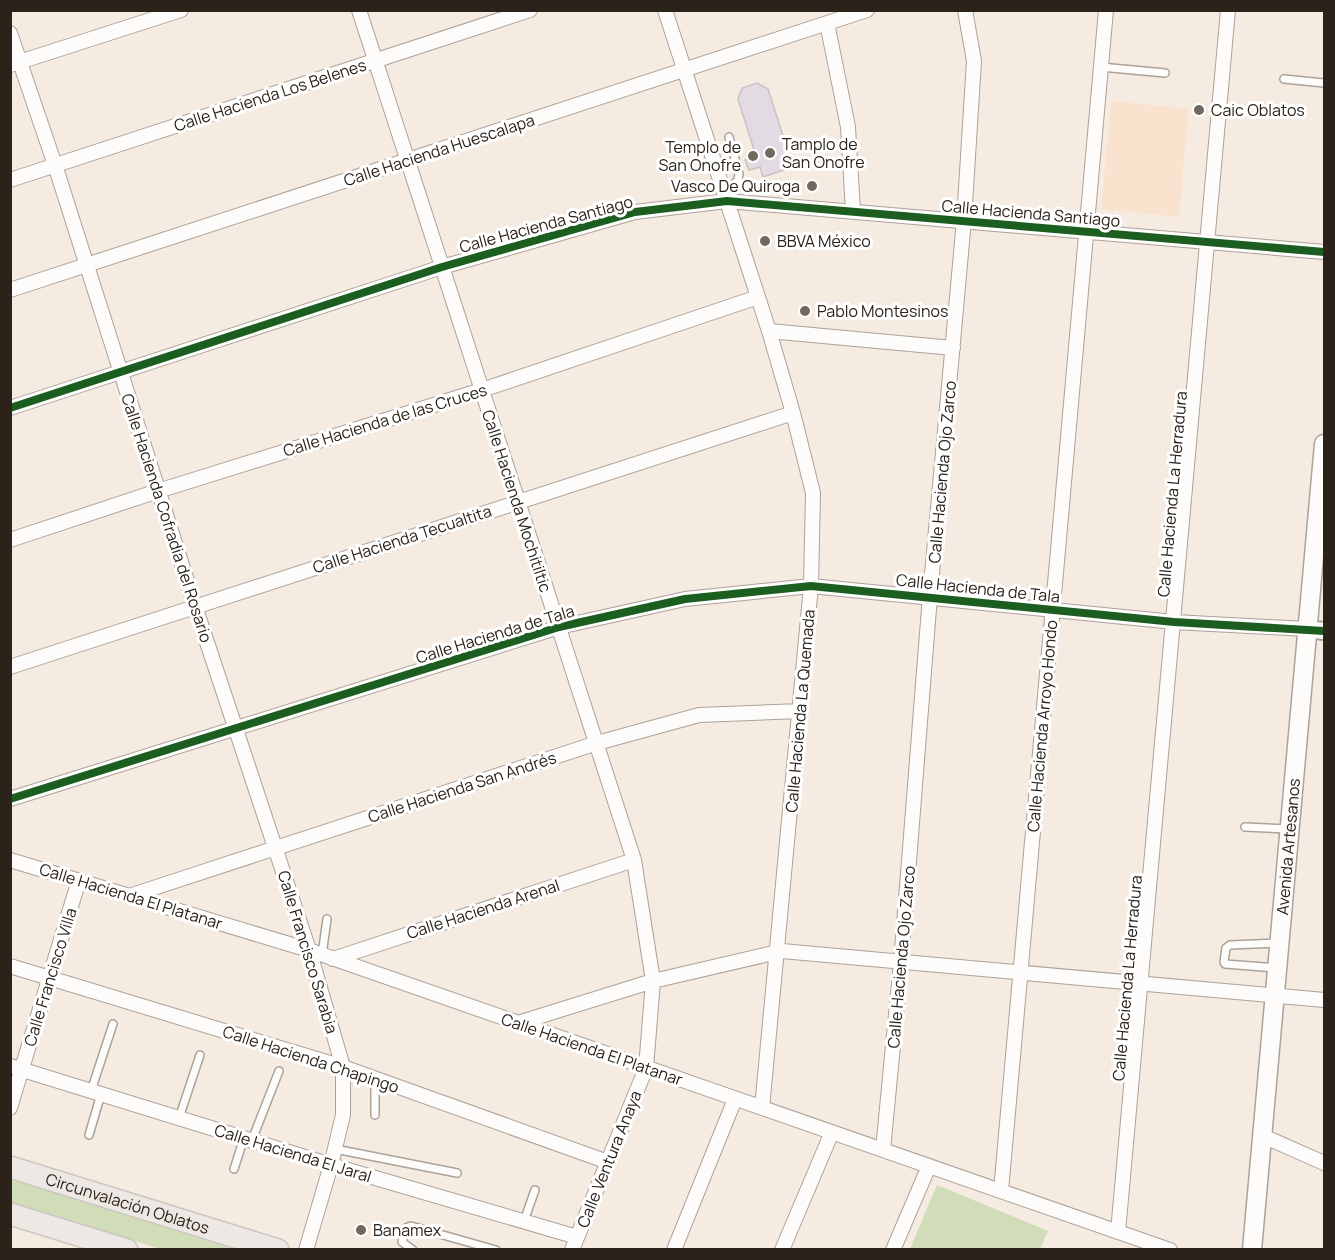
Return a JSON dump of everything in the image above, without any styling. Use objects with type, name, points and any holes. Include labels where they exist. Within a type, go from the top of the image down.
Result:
[{"type":"main road","name":"Avenida Artesanos","points":[[1252,1250],[1290,829],[1316,630],[1324,444]]},
{"type":"main road","name":"Circunvalación Oblatos","points":[[10,1167],[278,1250]]},
{"type":"main road","points":[[10,1214],[88,1241],[127,1250]]},
{"type":"street","points":[[15,64],[181,10]]},
{"type":"street","name":"Calle Hacienda Mochitiltic","points":[[358,10],[634,860],[653,981],[646,1068]]},
{"type":"street","name":"Calle Hacienda Los Belenes","points":[[10,180],[530,10]]},
{"type":"street","name":"Calle Hacienda La Quemada","points":[[664,10],[769,332],[813,493],[812,586],[762,1108]]},
{"type":"street","name":"Calle Hacienda Huescalapa","points":[[10,290],[867,10]]},
{"type":"street","name":"Calle Hacienda Ojo Zarco","points":[[883,1150],[964,220],[974,62],[965,10]]},
{"type":"street","name":"Calle Hacienda Arroyo Hondo","points":[[1001,1191],[1106,10]]},
{"type":"street","name":"Calle Hacienda La Herradura","points":[[1118,1232],[1228,10]]},
{"type":"street","points":[[827,23],[848,127],[853,212]]},
{"type":"street","name":"Calle Hacienda Cofradia del Rosario","points":[[10,33],[15,64],[55,165],[236,728]]},
{"type":"street","name":"Calle Hacienda Santiago","points":[[10,408],[442,267],[635,212],[726,198],[853,212],[1324,252]]},
{"type":"street","name":"Calle Hacienda de las Cruces","points":[[10,540],[158,491],[482,390],[758,297]]},
{"type":"street","points":[[769,332],[953,348]]},
{"type":"street","name":"Calle Hacienda Tecualtita","points":[[10,667],[793,413]]},
{"type":"street","name":"Calle Hacienda de Tala","points":[[10,799],[559,627],[685,600],[812,586],[1174,622],[1316,630]]},
{"type":"street","name":"Calle Hacienda San Andrés","points":[[129,896],[597,743],[699,715],[801,711]]},
{"type":"street","name":"Calle Francisco Sarabia","points":[[236,728],[275,848],[321,955],[343,1067],[343,1115],[306,1250]]},
{"type":"street","name":"Calle Hacienda El Platanar","points":[[10,860],[321,955],[1170,1250]]},
{"type":"street","name":"Calle Hacienda Arenal","points":[[321,955],[634,860]]},
{"type":"street","name":"Calle Francisco Villa","points":[[10,1108],[16,1067],[50,978],[79,880]]},
{"type":"street","points":[[518,1023],[653,981],[782,951],[1324,1000]]},
{"type":"street","name":"Calle Hacienda Chapingo","points":[[10,966],[343,1067],[608,1162]]},
{"type":"street","name":"Calle Hacienda El Jaral","points":[[16,1067],[331,1165],[524,1221],[574,1243]]},
{"type":"street","name":"Calle Ventura Anaya","points":[[574,1243],[646,1068]]},
{"type":"street","points":[[674,1250],[735,1099]]},
{"type":"street","points":[[782,1250],[832,1132]]},
{"type":"street","points":[[1263,1136],[1324,1163]]},
{"type":"street","points":[[893,1250],[929,1166]]},
{"type":"lane","points":[[1101,68],[1165,74]]},
{"type":"lane","points":[[1284,79],[1324,83]]},
{"type":"lane","points":[[726,198],[740,174],[729,137]]},
{"type":"lane","points":[[1245,827],[1290,829]]},
{"type":"lane","points":[[321,955],[327,919]]},
{"type":"lane","points":[[1278,968],[1224,962],[1227,948],[1230,945],[1280,943]]},
{"type":"lane","points":[[89,1135],[96,1092],[113,1024]]},
{"type":"lane","points":[[179,1118],[200,1055]]},
{"type":"lane","points":[[234,1169],[279,1071]]},
{"type":"lane","points":[[375,1078],[375,1115]]},
{"type":"lane","points":[[335,1149],[457,1173]]},
{"type":"lane","points":[[524,1221],[535,1190]]},
{"type":"lane","points":[[413,1250],[402,1242],[406,1228],[411,1226],[496,1250]]},
{"type":"shaded area","points":[[1111,101],[1189,109],[1179,217],[1101,209]]},
{"type":"green space","points":[[10,1173],[253,1249],[161,1249],[11,1203]]},
{"type":"green space","points":[[937,1185],[1048,1231],[1040,1249],[910,1249]]},
{"type":"building","points":[[757,83],[768,89],[793,167],[763,177],[760,167],[749,170],[745,160],[756,156],[738,99],[742,88]]},
{"type":"cycle path","points":[[10,408],[442,267],[635,212],[727,201],[1324,252]]},
{"type":"cycle path","points":[[10,799],[559,627],[685,599],[811,586],[1174,622],[1324,631]]},
{"type":"place","name":"Caic Oblatos","points":[[1199,110]]},
{"type":"place","name":"Tamplo de San Onofre","points":[[770,153]]},
{"type":"place","name":"Templo de San Onofre","points":[[753,156]]},
{"type":"place","name":"Vasco De Quiroga","points":[[812,186]]},
{"type":"place","name":"BBVA México","points":[[765,241]]},
{"type":"place","name":"Pablo Montesinos","points":[[805,311]]},
{"type":"place","name":"Banamex","points":[[361,1230]]}]
